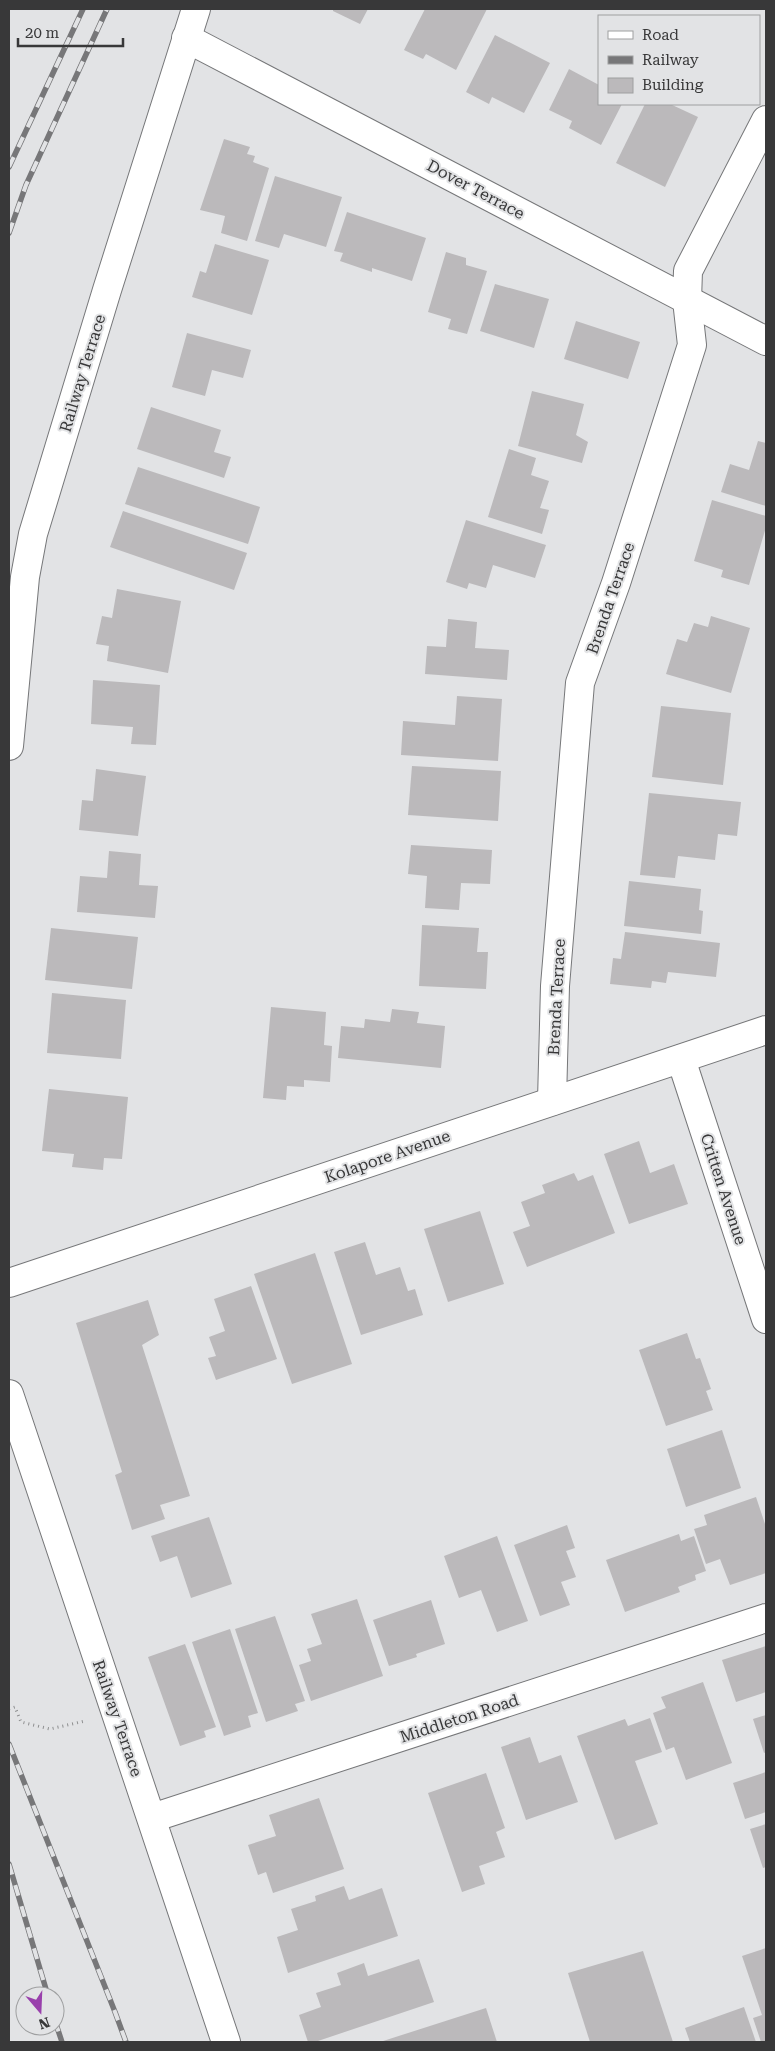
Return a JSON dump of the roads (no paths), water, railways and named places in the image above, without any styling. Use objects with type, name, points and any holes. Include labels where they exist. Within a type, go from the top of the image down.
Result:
[{"type":"street","name":"Railway Terrace","points":[[9,746],[25,577],[33,534],[196,9]]},
{"type":"street","name":"Dover Terrace","points":[[186,38],[766,341]]},
{"type":"street","name":"Brenda Terrace","points":[[552,1101],[555,986],[580,683],[616,582],[692,345],[687,300],[688,270],[766,120]]},
{"type":"street","name":"Kolapore Avenue","points":[[9,1283],[766,1030]]},
{"type":"street","name":"Critten Avenue","points":[[681,1059],[766,1319]]},
{"type":"street","name":"Railway Terrace","points":[[9,1394],[226,2042]]},
{"type":"street","name":"Middleton Road","points":[[152,1818],[766,1618]]},
{"type":"railway","points":[[9,167],[83,9]]},
{"type":"railway","points":[[9,233],[26,185],[107,9]]},
{"type":"railway","points":[[9,1744],[126,2042]]},
{"type":"railway","points":[[9,1864],[45,1986]]},
{"type":"railway","points":[[60,2036],[62,2042]]}]
